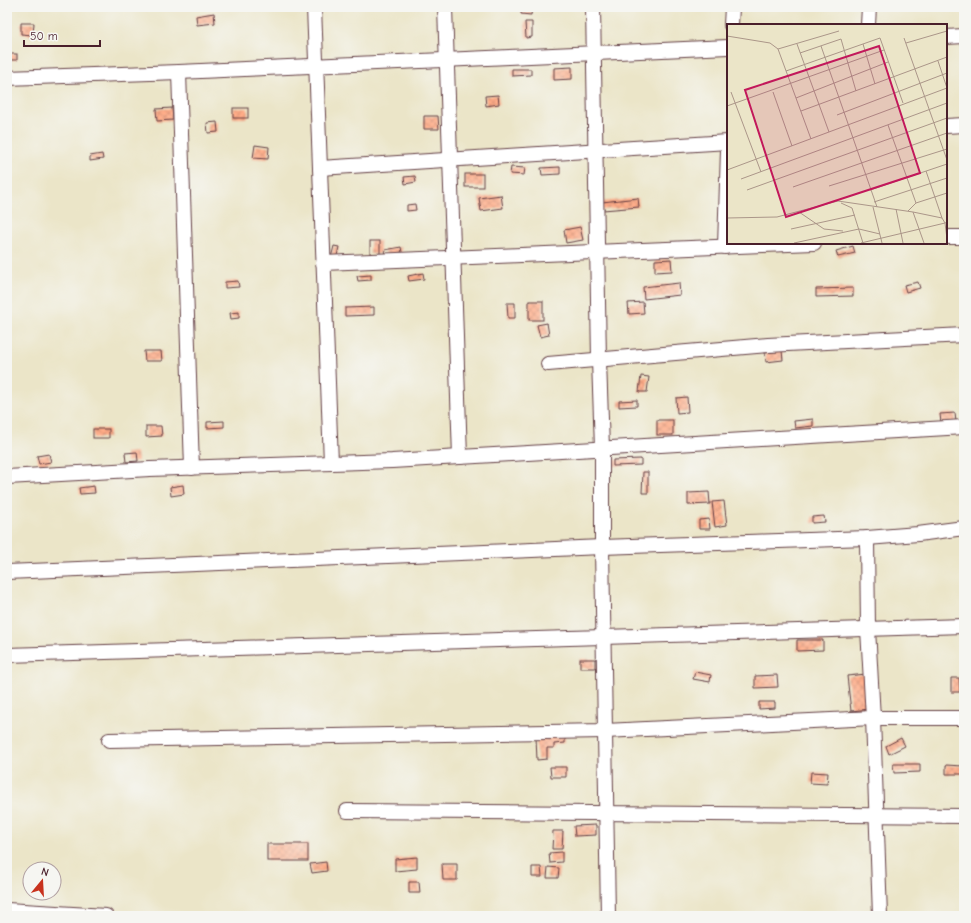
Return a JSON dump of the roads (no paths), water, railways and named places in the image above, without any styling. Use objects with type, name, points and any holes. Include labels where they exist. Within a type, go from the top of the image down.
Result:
[{"type":"street","points":[[314,7],[331,463]]},
{"type":"street","points":[[446,7],[460,457]]},
{"type":"street","points":[[593,7],[599,360],[602,448],[602,547],[608,916]]},
{"type":"street","points":[[732,7],[732,24]]},
{"type":"street","points":[[868,24],[869,7]]},
{"type":"street","points":[[947,37],[964,36]]},
{"type":"street","points":[[7,78],[179,72],[727,47]]},
{"type":"street","points":[[179,72],[192,468]]},
{"type":"street","points":[[947,126],[964,125]]},
{"type":"street","points":[[320,168],[727,142]]},
{"type":"street","points":[[725,247],[727,182]]},
{"type":"street","points":[[947,238],[964,237]]},
{"type":"street","points":[[323,264],[792,244]]},
{"type":"street","points":[[548,364],[768,345],[964,336]]},
{"type":"street","points":[[7,476],[392,461],[964,427]]},
{"type":"street","points":[[7,572],[602,547],[866,538],[918,534],[964,528]]},
{"type":"street","points":[[866,538],[868,629],[873,718],[880,916]]},
{"type":"street","points":[[7,655],[964,626]]},
{"type":"street","points":[[109,740],[605,731],[873,718],[964,718]]},
{"type":"street","points":[[347,811],[964,816]]},
{"type":"street","points":[[7,910],[99,916]]}]
